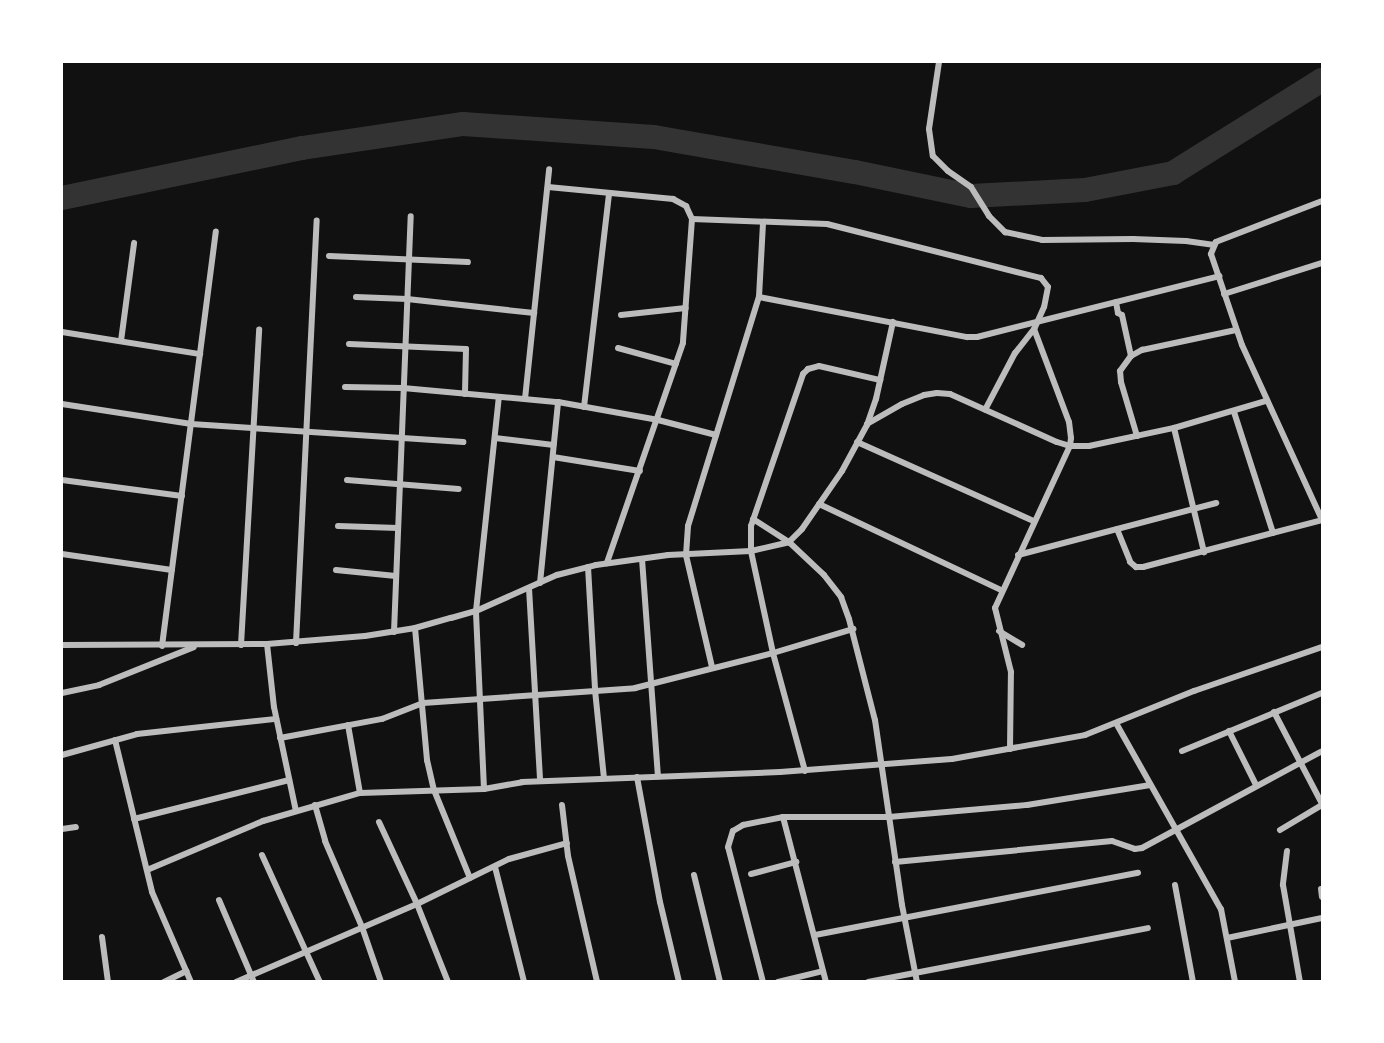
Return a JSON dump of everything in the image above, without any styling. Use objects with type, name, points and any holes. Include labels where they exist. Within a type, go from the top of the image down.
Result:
[{"type":"street","points":[[939,62],[929,129],[933,156],[941,166],[966,182],[996,225],[1016,237],[1042,240],[1143,239],[1213,244],[1235,233],[1323,201]]},
{"type":"street","points":[[525,399],[549,169]]},
{"type":"street","points":[[548,187],[673,199],[686,206],[692,219],[683,344],[607,563]]},
{"type":"street","points":[[584,407],[609,193]]},
{"type":"street","points":[[394,632],[411,216]]},
{"type":"street","points":[[692,219],[827,224],[1036,276],[1046,282],[1048,287],[1035,325],[1015,353],[985,410]]},
{"type":"street","points":[[296,643],[317,221]]},
{"type":"street","points":[[712,667],[686,555],[688,526],[759,297],[763,222]]},
{"type":"street","points":[[162,646],[216,232]]},
{"type":"street","points":[[121,341],[134,243]]},
{"type":"street","points":[[1117,529],[1130,562],[1136,567],[1150,566],[1323,520],[1266,402],[1236,330],[1211,254],[1213,244]]},
{"type":"street","points":[[328,256],[468,262]]},
{"type":"street","points":[[1224,294],[1323,263]]},
{"type":"street","points":[[759,297],[967,337],[995,334],[1035,325],[1219,276]]},
{"type":"street","points":[[356,297],[407,299],[534,313]]},
{"type":"street","points":[[1116,302],[1118,313],[1122,315],[1131,356]]},
{"type":"street","points":[[621,315],[686,308]]},
{"type":"street","points":[[62,645],[197,646],[296,643],[394,632],[476,611],[557,575],[588,567],[642,559],[751,551],[789,542],[796,537],[819,504],[867,425],[893,322]]},
{"type":"street","points":[[1010,749],[1011,672],[1008,652],[998,630],[994,608],[1070,446],[1069,422],[1035,325]]},
{"type":"street","points":[[241,645],[259,330]]},
{"type":"street","points":[[1137,436],[1121,382],[1120,371],[1131,356],[1142,350],[1236,330]]},
{"type":"street","points":[[62,332],[200,354]]},
{"type":"street","points":[[350,344],[466,349],[465,394]]},
{"type":"street","points":[[618,348],[676,364]]},
{"type":"street","points":[[805,771],[773,653],[751,551],[753,519],[803,374],[808,369],[819,366],[880,380]]},
{"type":"street","points":[[345,387],[403,388],[558,402],[658,420],[717,435]]},
{"type":"street","points":[[867,425],[902,404],[924,395],[950,394],[1070,446],[1089,446],[1174,428],[1266,402]]},
{"type":"street","points":[[484,789],[476,611],[499,397]]},
{"type":"street","points":[[540,583],[558,402]]},
{"type":"street","points":[[62,404],[191,423],[463,442]]},
{"type":"street","points":[[1234,412],[1272,533]]},
{"type":"street","points":[[1174,428],[1204,552]]},
{"type":"street","points":[[495,438],[554,445]]},
{"type":"street","points":[[857,442],[1034,521]]},
{"type":"street","points":[[553,456],[640,471]]},
{"type":"street","points":[[62,480],[182,496]]},
{"type":"street","points":[[347,480],[400,482],[459,489]]},
{"type":"street","points":[[1018,555],[1216,503]]},
{"type":"street","points":[[819,504],[1001,590]]},
{"type":"street","points":[[753,519],[789,542],[824,575],[841,597],[853,629],[875,720],[905,919],[917,981]]},
{"type":"street","points":[[338,526],[398,528]]},
{"type":"street","points":[[62,554],[172,570]]},
{"type":"street","points":[[642,559],[658,776]]},
{"type":"street","points":[[588,567],[595,690],[604,778]]},
{"type":"street","points":[[336,570],[396,576]]},
{"type":"street","points":[[529,588],[540,781]]},
{"type":"street","points":[[416,628],[425,744],[434,790],[470,878]]},
{"type":"street","points":[[280,738],[382,719],[423,704],[651,685],[853,629]]},
{"type":"street","points":[[998,630],[1022,645]]},
{"type":"street","points":[[267,644],[276,719],[296,811]]},
{"type":"street","points":[[62,693],[99,685],[197,646]]},
{"type":"street","points":[[147,870],[210,842],[296,811],[360,793],[484,789],[540,781],[805,771],[881,765],[952,759],[1085,735],[1194,691],[1323,647]]},
{"type":"street","points":[[1182,751],[1228,730],[1323,693]]},
{"type":"street","points":[[1274,712],[1323,805],[1280,830]]},
{"type":"street","points":[[62,755],[168,730],[276,719]]},
{"type":"street","points":[[1116,723],[1221,909],[1235,981]]},
{"type":"street","points":[[348,725],[360,793]]},
{"type":"street","points":[[1228,730],[1256,785]]},
{"type":"street","points":[[115,741],[152,892],[191,981]]},
{"type":"street","points":[[896,862],[1112,841],[1135,849],[1142,848],[1323,751]]},
{"type":"street","points":[[637,777],[660,902],[680,981]]},
{"type":"street","points":[[134,819],[289,780]]},
{"type":"street","points":[[763,981],[731,861],[729,838],[733,831],[743,825],[783,817],[889,816],[1028,805],[1150,785]]},
{"type":"street","points":[[315,805],[324,841],[362,927],[381,981]]},
{"type":"street","points":[[562,805],[567,843],[597,981]]},
{"type":"street","points":[[783,817],[826,981]]},
{"type":"street","points":[[379,822],[417,904],[448,981]]},
{"type":"street","points":[[62,829],[76,827]]},
{"type":"street","points":[[236,981],[253,978],[308,951],[535,850],[567,843]]},
{"type":"street","points":[[1287,850],[1283,885],[1300,981]]},
{"type":"street","points":[[262,855],[320,981]]},
{"type":"street","points":[[751,874],[796,862]]},
{"type":"street","points":[[495,867],[524,981]]},
{"type":"street","points":[[815,935],[1138,873]]},
{"type":"street","points":[[694,875],[720,981]]},
{"type":"street","points":[[1175,885],[1193,981]]},
{"type":"street","points":[[1321,889],[1323,897]]},
{"type":"street","points":[[219,900],[253,978]]},
{"type":"street","points":[[1227,938],[1323,918]]},
{"type":"street","points":[[868,981],[1148,928]]},
{"type":"street","points":[[102,937],[108,981]]},
{"type":"street","points":[[164,981],[187,970]]},
{"type":"street","points":[[778,981],[824,970]]},
{"type":"waterway","points":[[62,198],[302,148],[463,124],[654,137],[855,172],[971,196],[1085,190],[1173,173],[1322,80]]}]
